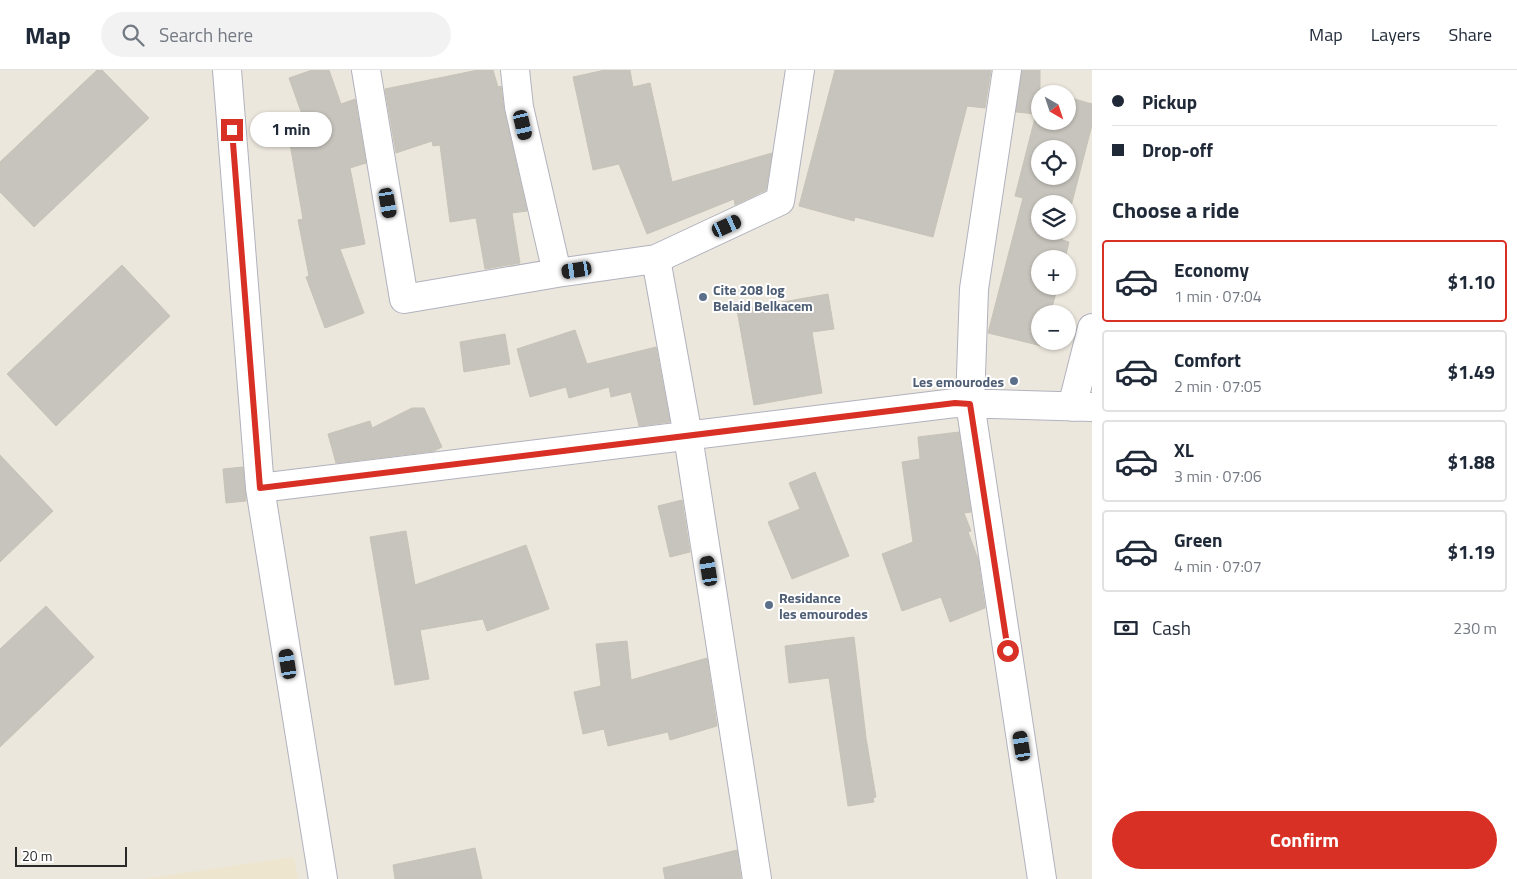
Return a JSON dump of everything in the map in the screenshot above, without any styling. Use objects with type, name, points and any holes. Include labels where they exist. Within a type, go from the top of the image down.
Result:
[{"type":"street","points":[[227,70],[260,488],[323,879]]},
{"type":"street","points":[[366,70],[404,299],[656,258],[780,201],[800,70]]},
{"type":"street","points":[[516,70],[519,107],[558,273]]},
{"type":"street","points":[[1007,70],[974,289],[970,404],[1042,879]]},
{"type":"street","points":[[656,258],[688,436],[757,879]]},
{"type":"street","points":[[260,488],[955,403],[1082,407],[1092,328]]},
{"type":"shaded area","points":[[294,857],[298,879],[143,879]]},
{"type":"building","points":[[97,70],[102,70],[149,118],[34,227],[0,192],[0,162]]},
{"type":"building","points":[[312,70],[329,70],[341,104],[355,99],[366,163],[350,168],[365,244],[340,249],[364,313],[325,328],[306,277],[309,276],[298,220],[303,219],[287,126],[304,120],[289,78]]},
{"type":"building","points":[[478,70],[493,70],[498,87],[501,86],[504,110],[527,211],[512,213],[520,263],[485,269],[476,218],[450,222],[440,145],[433,146],[432,141],[396,153],[385,89]]},
{"type":"building","points":[[605,70],[630,70],[633,87],[650,83],[672,182],[772,153],[766,190],[735,205],[734,199],[647,234],[619,164],[593,170],[573,77]]},
{"type":"building","points":[[835,70],[991,70],[985,108],[967,106],[933,237],[855,217],[854,221],[799,206]]},
{"type":"building","points":[[1022,70],[1040,70],[1040,85],[1031,85],[1031,114],[1016,112]]},
{"type":"building","points":[[1076,99],[1092,104],[1092,125],[1074,195],[1031,195],[1031,240],[1062,240],[1069,242],[1067,250],[1031,250],[1031,295],[1055,295],[1053,305],[1031,305],[1031,343],[988,333],[1023,198],[1015,196],[1032,130],[1076,130]]},
{"type":"building","points":[[122,265],[170,316],[56,426],[7,374]]},
{"type":"building","points":[[828,294],[834,329],[812,332],[822,393],[754,405],[737,310]]},
{"type":"building","points":[[575,330],[587,364],[656,347],[670,422],[639,426],[631,392],[611,397],[609,387],[569,398],[566,387],[530,397],[517,349]]},
{"type":"building","points":[[505,334],[510,364],[464,372],[460,342]]},
{"type":"building","points":[[412,408],[424,408],[442,447],[434,451],[336,463],[328,434],[370,421],[372,428]]},
{"type":"building","points":[[959,432],[971,512],[964,513],[971,531],[968,532],[978,559],[985,608],[950,622],[941,597],[902,611],[882,554],[913,542],[902,462],[920,459],[918,437]]},
{"type":"building","points":[[0,455],[53,511],[0,562]]},
{"type":"building","points":[[243,467],[246,501],[226,503],[223,469]]},
{"type":"building","points":[[815,472],[849,556],[792,579],[768,522],[800,509],[789,483]]},
{"type":"building","points":[[682,500],[690,552],[670,557],[658,506]]},
{"type":"building","points":[[406,531],[415,585],[526,545],[549,609],[487,631],[483,619],[420,630],[429,679],[395,685],[370,537]]},
{"type":"building","points":[[46,606],[94,657],[0,747],[0,649]]},
{"type":"building","points":[[854,637],[866,738],[876,797],[873,798],[874,802],[848,806],[829,678],[789,683],[785,646]]},
{"type":"building","points":[[627,641],[631,680],[707,658],[717,726],[670,740],[668,732],[608,746],[604,729],[583,734],[574,692],[601,686],[596,644]]},
{"type":"building","points":[[475,848],[482,879],[395,879],[393,865]]},
{"type":"building","points":[[737,850],[741,879],[665,879],[663,868]]},
{"type":"place","name":"Cite 208 log Belaid Belkacem","points":[[703,297]]},
{"type":"place","name":"Les emourodes","points":[[1014,381]]},
{"type":"place","name":"Residance les emourodes","points":[[769,605]]},
{"type":"route","points":[[232,130],[260,488],[955,403],[970,404],[1008,651]]}]
